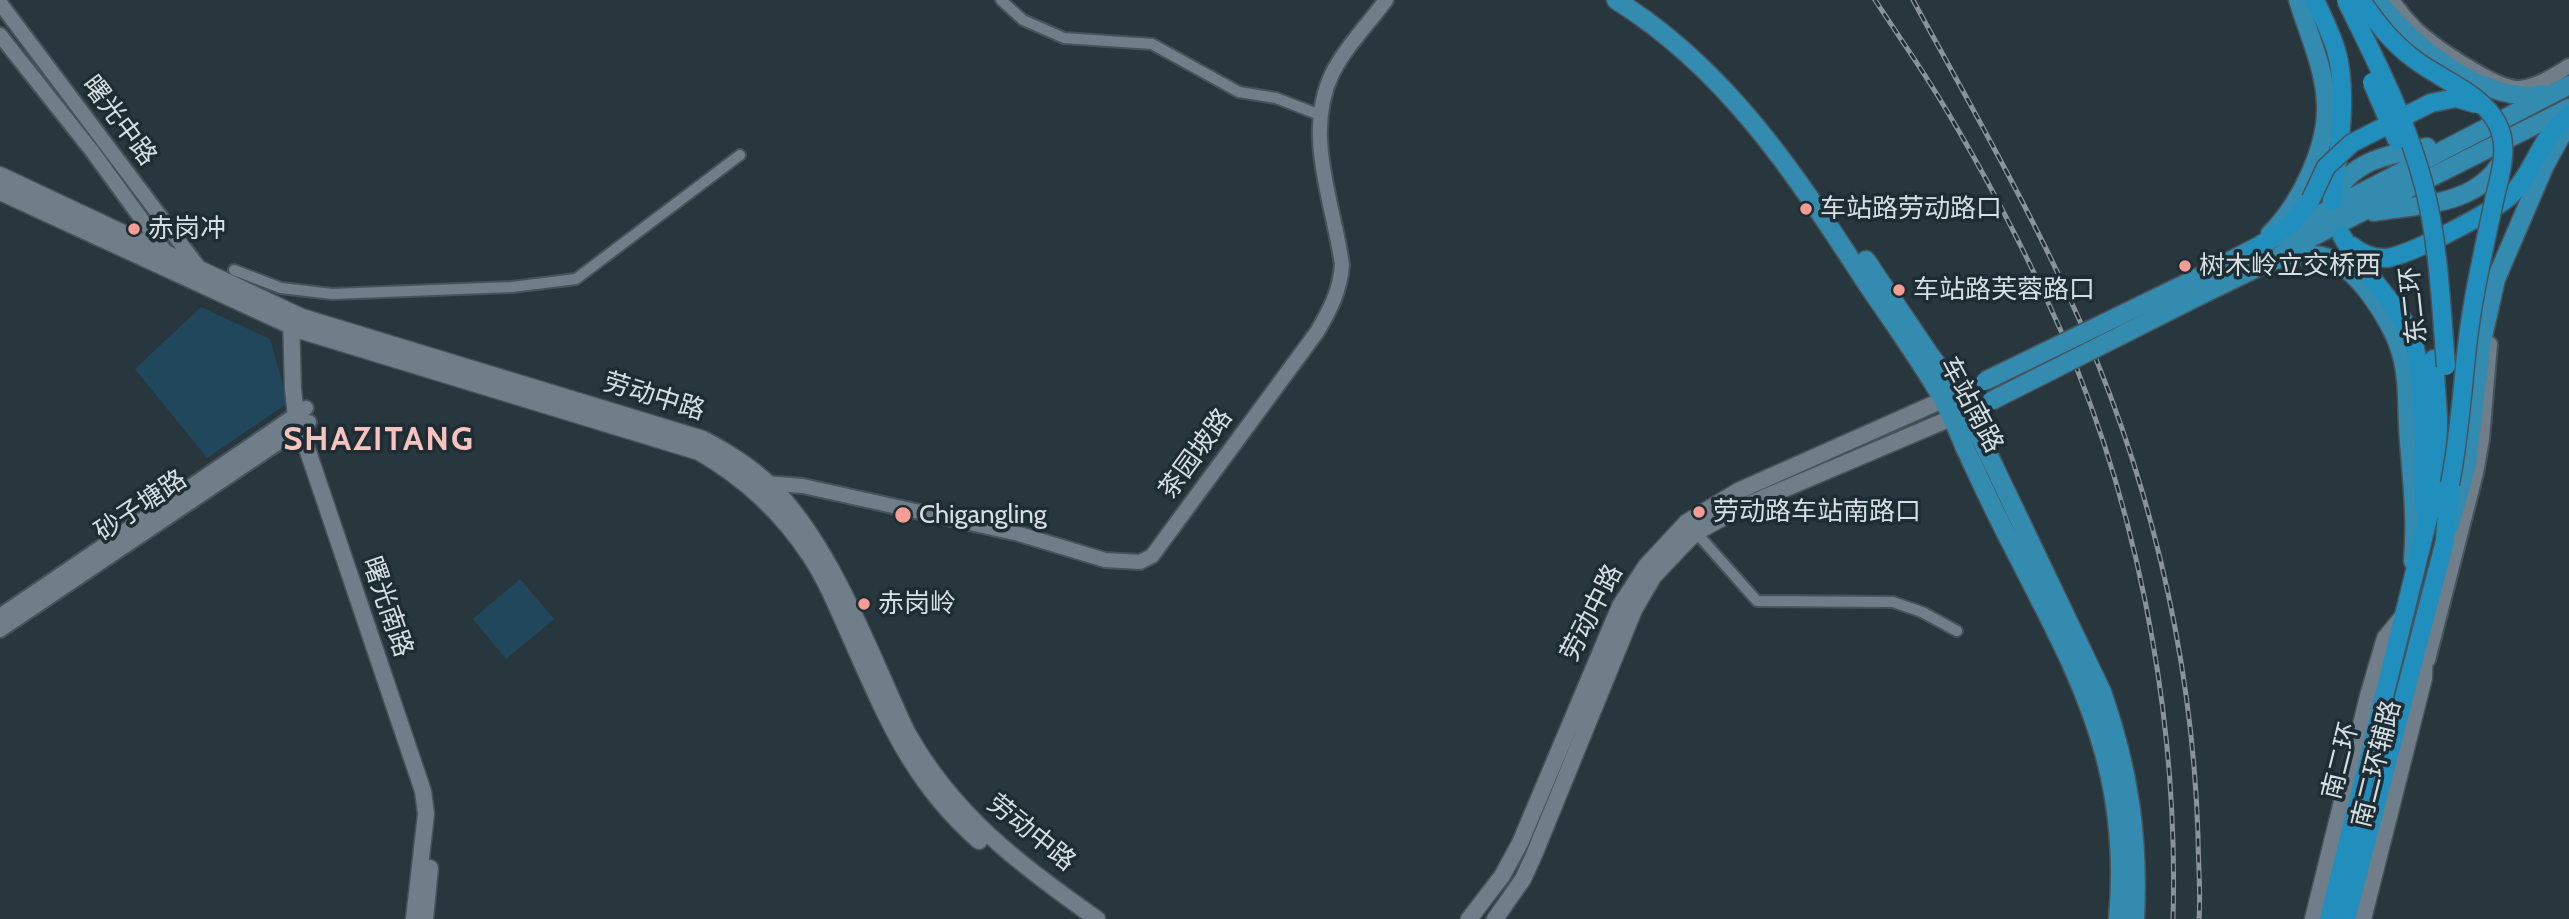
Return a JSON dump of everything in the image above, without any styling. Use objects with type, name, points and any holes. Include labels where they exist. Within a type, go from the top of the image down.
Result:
[{"type":"highway","points":[[2315,0],[2336,50],[2341,73],[2342,93],[2332,201]]},
{"type":"highway","name":"东二环","points":[[2333,0],[2398,140],[2420,230],[2438,417],[2437,482],[2403,616]]},
{"type":"highway","name":"东二环","points":[[2346,0],[2396,104],[2411,142],[2425,190],[2435,254],[2451,438],[2450,484],[2445,541],[2425,620]]},
{"type":"highway","points":[[2361,0],[2399,47],[2486,108],[2498,124],[2502,135],[2503,159],[2478,277],[2458,445],[2450,484]]},
{"type":"highway","points":[[2255,248],[2291,224],[2311,199],[2326,167],[2352,143],[2398,118],[2444,99],[2466,100],[2486,108]]},
{"type":"highway","points":[[2423,541],[2424,445],[2415,349],[2403,320],[2342,236],[2358,252],[2384,258],[2399,255],[2471,221],[2513,193],[2548,136],[2569,115]]},
{"type":"highway","name":"南二环","points":[[2329,919],[2403,616]]},
{"type":"highway","name":"南二环","points":[[2346,919],[2425,620]]},
{"type":"main road","name":"车站南路","points":[[1616,0],[1661,30],[1715,78],[1742,107],[1773,146],[1951,396]]},
{"type":"main road","name":"车站南路","points":[[1637,0],[1669,22],[1711,59],[1754,103],[1783,139],[1930,355],[1959,415],[1979,479],[2065,650],[2096,723],[2108,765],[2118,821],[2118,919]]},
{"type":"main road","points":[[2255,248],[2287,215],[2314,164],[2322,137],[2326,103],[2319,68],[2298,0]]},
{"type":"main road","points":[[2378,0],[2411,38],[2454,68],[2496,90],[2526,97],[2569,84]]},
{"type":"main road","points":[[2199,287],[2255,248],[2569,84]]},
{"type":"main road","points":[[2269,262],[2357,214],[2569,108]]},
{"type":"main road","points":[[2445,541],[2467,464],[2488,309],[2496,279],[2544,165],[2569,122]]},
{"type":"main road","points":[[2332,201],[2342,182],[2352,172],[2374,160],[2474,133]]},
{"type":"main road","points":[[2357,214],[2435,202],[2470,193],[2489,179],[2503,159]]},
{"type":"main road","name":"劳动中路","points":[[0,175],[199,268],[296,322],[703,439],[740,461],[770,484],[820,549],[906,730],[939,783],[966,815],[990,837],[1097,919]]},
{"type":"main road","name":"劳动中路","points":[[0,192],[183,277],[296,322],[699,452],[742,479],[792,530],[811,557],[828,587],[898,741],[931,793],[956,821],[1080,919]]},
{"type":"main road","points":[[2199,287],[2269,262],[2308,254],[2323,256],[2355,278],[2388,321],[2402,355],[2414,508],[2411,587]]},
{"type":"main road","name":"劳动中路","points":[[1469,919],[1502,876],[1520,843],[1620,606],[1646,566],[1738,491],[2199,287]]},
{"type":"main road","name":"劳动中路","points":[[1495,919],[1522,879],[1534,855],[1634,610],[1653,577],[1692,527],[1991,401],[2199,287]]},
{"type":"main road","name":"曙光南路","points":[[296,322],[293,389],[432,788],[435,811],[425,919]]},
{"type":"main road","name":"车站南路","points":[[1959,415],[1996,471],[2085,655],[2115,728],[2134,822],[2137,886],[2135,919]]},
{"type":"main road","name":"曙光南路","points":[[303,418],[423,791],[426,814],[414,919]]},
{"type":"main road","name":"南二环辅路","points":[[2313,919],[2385,638],[2403,616]]},
{"type":"main road","name":"南二环辅路","points":[[2363,919],[2424,678],[2425,620]]},
{"type":"street","points":[[1001,0],[1023,20],[1064,38],[1152,44],[1238,92],[1276,98],[1320,114]]},
{"type":"street","name":"茶园坡路","points":[[742,479],[803,486],[1019,534],[1105,561],[1140,562],[1152,556],[1317,332],[1333,305],[1340,284],[1342,265],[1321,156],[1320,114],[1332,73],[1386,0]]},
{"type":"street","points":[[2392,0],[2411,23],[2434,44],[2489,79],[2518,88],[2532,89],[2569,84]]},
{"type":"street","name":"曙光中路","points":[[0,3],[199,268]]},
{"type":"street","name":"曙光中路","points":[[0,35],[92,151],[183,277]]},
{"type":"street","points":[[2518,88],[2538,83],[2569,66]]},
{"type":"street","points":[[2424,678],[2476,473],[2482,439],[2491,332],[2501,286],[2535,211],[2553,163],[2569,138]]},
{"type":"street","points":[[234,270],[281,288],[332,294],[512,287],[576,279],[740,155]]},
{"type":"street","name":"砂子塘路","points":[[0,616],[303,418]]},
{"type":"street","name":"砂子塘路","points":[[0,630],[303,418]]},
{"type":"street","points":[[1692,527],[1757,601],[1893,602],[1922,612],[1957,631]]},
{"type":"shaded area","points":[[201,307],[270,339],[288,403],[207,458],[135,369]]},
{"type":"shaded area","points":[[520,579],[554,619],[506,659],[473,619]]},
{"type":"railway","points":[[1875,0],[1939,97],[2011,227],[2077,370],[2104,445],[2127,522],[2159,681],[2173,841],[2173,919]]},
{"type":"railway","points":[[1913,0],[2014,186],[2070,299],[2122,427],[2143,493],[2161,561],[2186,697],[2194,766],[2199,919]]},
{"type":"place","name":"车站路劳动路口","points":[[1806,209]]},
{"type":"place","name":"赤岗冲","points":[[134,229]]},
{"type":"place","name":"树木岭立交桥西","points":[[2185,266]]},
{"type":"place","name":"车站路芙蓉路口","points":[[1899,290]]},
{"type":"place","name":"劳动路车站南路口","points":[[1699,512]]},
{"type":"place","name":"Chigangling","points":[[903,515]]},
{"type":"place","name":"赤岗岭","points":[[864,604]]},
{"type":"district","name":"SHAZITANG","points":[[379,440]]}]
